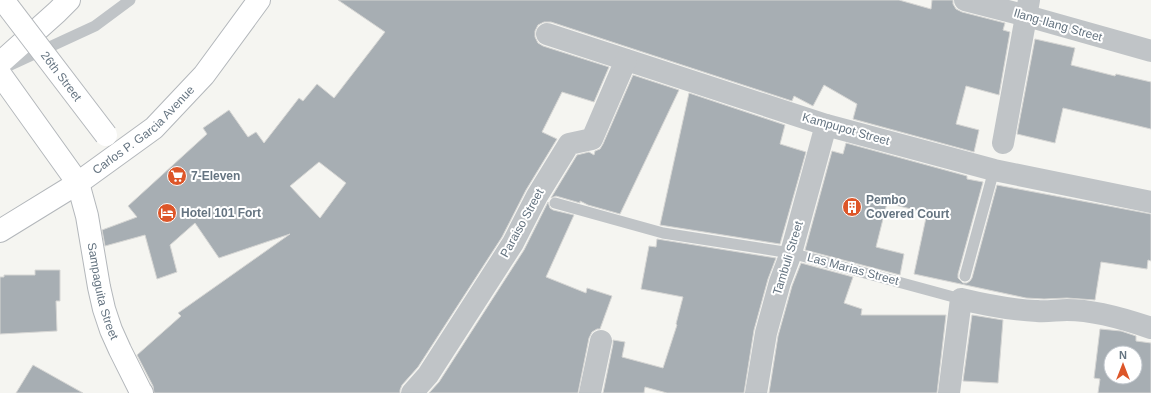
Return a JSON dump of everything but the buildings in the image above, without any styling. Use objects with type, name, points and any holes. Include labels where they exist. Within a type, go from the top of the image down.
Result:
[{"type":"main road","name":"26th Street","points":[[3,0],[119,153]]},
{"type":"main road","points":[[0,62],[69,0]]},
{"type":"main road","name":"Carlos P. Garcia Avenue","points":[[0,231],[78,183],[154,128],[204,75],[259,0]]},
{"type":"main road","points":[[0,74],[78,183]]},
{"type":"main road","name":"Sampaguita Street","points":[[78,183],[87,216],[104,309],[120,350],[142,393]]},
{"type":"street","name":"Ilang-Ilang Street","points":[[965,0],[1028,8],[1151,51]]},
{"type":"street","points":[[1003,143],[1028,8]]},
{"type":"street","name":"Kampupot Street","points":[[547,34],[826,125],[994,170],[1151,202]]},
{"type":"street","name":"Paraiso Street","points":[[412,393],[428,375],[513,242],[537,196],[568,144],[592,139],[626,60]]},
{"type":"street","name":"Tambuli Street","points":[[756,393],[766,333],[780,282],[791,253],[826,125]]},
{"type":"street","points":[[949,393],[961,299]]},
{"type":"street","name":"Las Marias Street","points":[[961,299],[996,307],[1037,311],[1068,310],[1100,314],[1131,321],[1151,328]]},
{"type":"street","points":[[590,393],[601,341]]},
{"type":"lane","points":[[0,70],[95,26],[130,0]]},
{"type":"lane","points":[[965,276],[994,170]]},
{"type":"lane","name":"Las Marias Street","points":[[555,203],[663,233],[791,253],[961,299]]},
{"type":"place","name":"7-Eleven","points":[[177,176]]},
{"type":"place","name":"Pembo Covered Court","points":[[852,207]]},
{"type":"place","name":"Hotel 101 Fort","points":[[167,213]]}]
